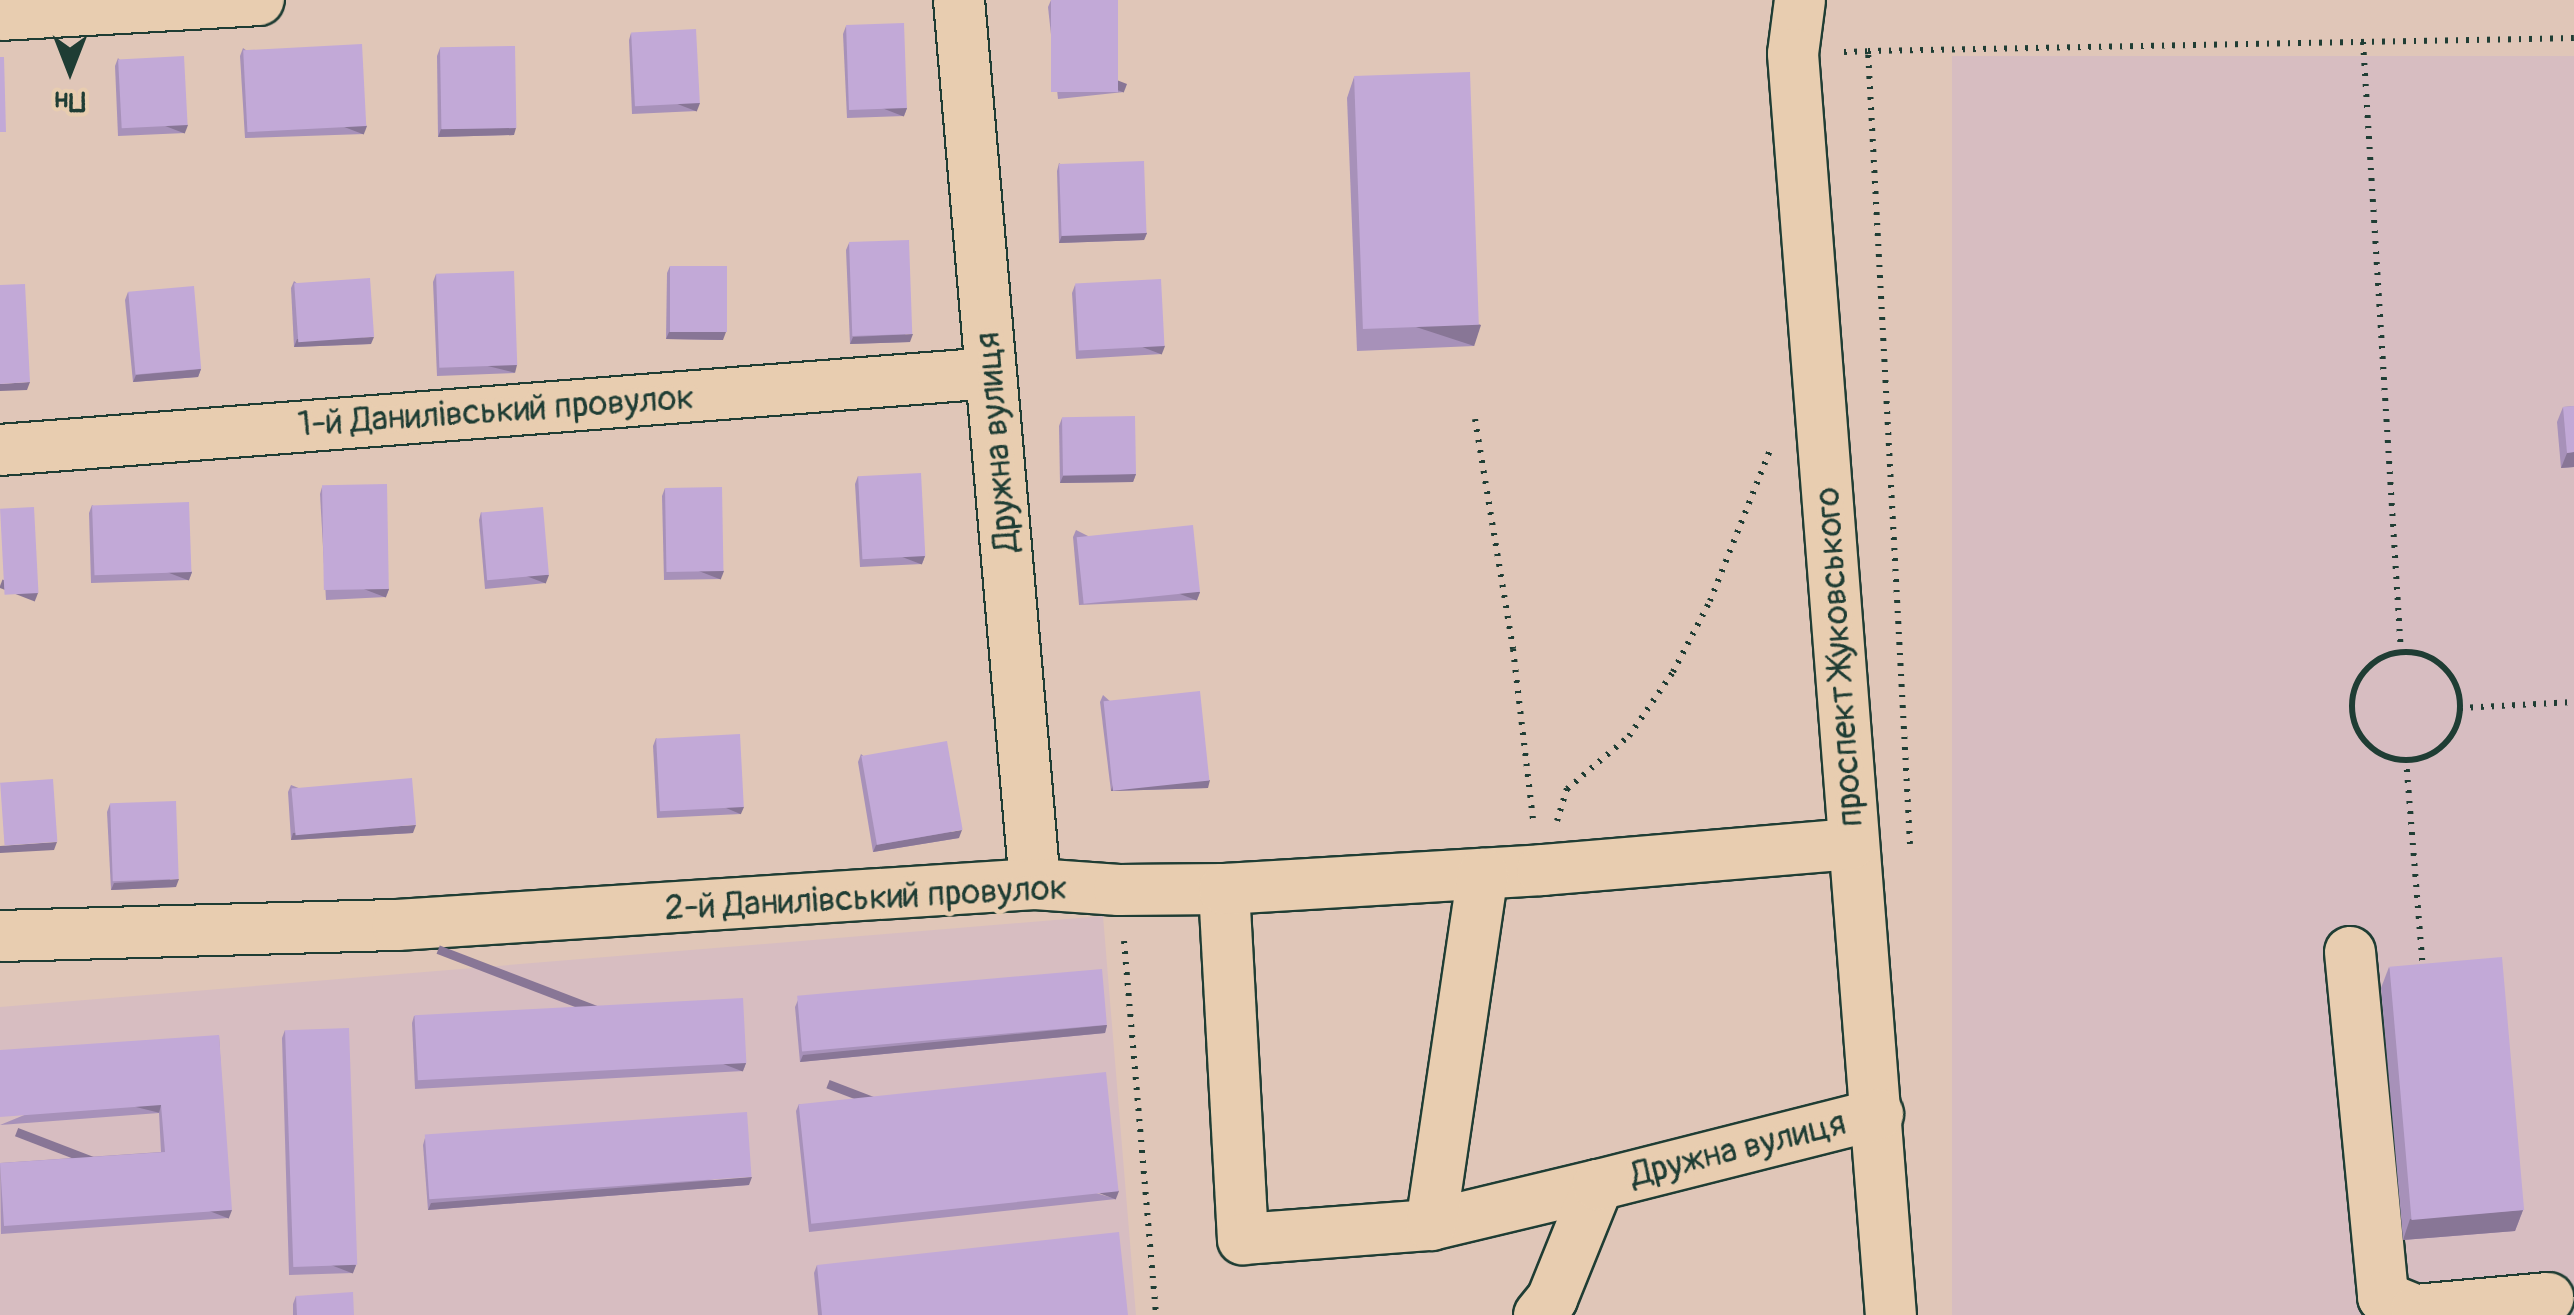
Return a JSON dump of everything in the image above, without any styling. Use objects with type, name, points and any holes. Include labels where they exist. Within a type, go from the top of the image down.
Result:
[{"type":"street","points":[[0,15],[259,0]]},
{"type":"street","name":"Дружна вулиця","points":[[959,0],[1035,884]]},
{"type":"street","name":"проспект Жуковського","points":[[1800,0],[1793,54],[1891,1315]]},
{"type":"street","name":"1-й Данилівський провулок","points":[[0,450],[991,373]]},
{"type":"street","name":"2-й Данилівський провулок","points":[[0,936],[397,925],[1035,884],[1119,890],[1224,889],[1542,870],[1852,844]]},
{"type":"street","points":[[1431,1225],[1483,874]]},
{"type":"street","name":"Дружна вулиця","points":[[1224,889],[1243,1239],[1431,1225],[1878,1114]]},
{"type":"street","points":[[2350,952],[2383,1297],[2416,1310],[2557,1303]]},
{"type":"street","name":"Дружна вулиця","points":[[1538,1315],[1552,1299],[1598,1185]]},
{"type":"path","points":[[1911,860],[1868,50],[2574,38]]},
{"type":"path","points":[[2363,42],[2402,652]]},
{"type":"path","points":[[1475,419],[1513,649],[1524,771],[1542,870]]},
{"type":"path","points":[[1542,870],[1567,789],[1629,736],[1673,672],[1734,546],[1773,442]]},
{"type":"path","points":[[2402,652],[2420,654],[2450,674],[2460,708],[2446,742],[2432,753],[2406,759],[2380,753],[2366,743],[2352,712],[2358,678],[2384,655],[2402,652]]},
{"type":"path","points":[[2460,708],[2574,702]]},
{"type":"path","points":[[2406,759],[2424,984]]},
{"type":"path","points":[[1119,890],[1156,1315]]},
{"type":"shaded area","points":[[1952,56],[2574,56],[2574,1315],[1952,1315]]},
{"type":"shaded area","points":[[1103,916],[1136,1315],[0,1315],[0,1007]]},
{"type":"building","points":[[1051,0],[1118,0],[1118,92],[1051,92]]},
{"type":"building","points":[[904,23],[907,108],[849,110],[846,25]]},
{"type":"building","points":[[696,29],[700,103],[635,106],[631,32]]},
{"type":"building","points":[[362,44],[366,126],[247,132],[243,50]]},
{"type":"building","points":[[515,46],[516,128],[441,129],[440,47]]},
{"type":"building","points":[[184,56],[188,125],[122,128],[118,59]]},
{"type":"building","points":[[0,57],[4,57],[6,132],[0,132]]},
{"type":"building","points":[[1470,72],[1479,325],[1363,329],[1354,76]]},
{"type":"building","points":[[1144,161],[1147,233],[1062,236],[1059,164]]},
{"type":"building","points":[[909,240],[912,334],[852,336],[849,242]]},
{"type":"building","points":[[670,266],[727,266],[727,332],[670,332]]},
{"type":"building","points":[[514,271],[517,365],[439,368],[436,274]]},
{"type":"building","points":[[370,278],[374,337],[298,342],[294,283]]},
{"type":"building","points":[[1161,279],[1165,346],[1079,350],[1075,284]]},
{"type":"building","points":[[25,284],[30,382],[0,384],[0,285]]},
{"type":"building","points":[[194,286],[201,369],[135,374],[128,292]]},
{"type":"building","points":[[2574,406],[2574,452],[2567,453],[2563,407]]},
{"type":"building","points":[[1135,416],[1136,474],[1063,475],[1062,417]]},
{"type":"building","points":[[921,473],[925,556],[862,559],[858,476]]},
{"type":"building","points":[[387,484],[389,589],[324,590],[322,485]]},
{"type":"building","points":[[722,487],[723,571],[666,572],[665,488]]},
{"type":"building","points":[[189,502],[191,572],[95,575],[92,505]]},
{"type":"building","points":[[34,507],[39,593],[5,595],[0,509]]},
{"type":"building","points":[[543,507],[549,575],[487,580],[481,512]]},
{"type":"building","points":[[1193,525],[1200,592],[1084,604],[1077,537]]},
{"type":"building","points":[[1200,691],[1209,781],[1113,791],[1104,701]]},
{"type":"building","points":[[740,734],[744,807],[660,811],[656,738]]},
{"type":"building","points":[[947,741],[963,830],[877,845],[861,756]]},
{"type":"building","points":[[412,778],[416,825],[296,835],[291,789]]},
{"type":"building","points":[[53,779],[57,842],[5,846],[0,783]]},
{"type":"building","points":[[176,801],[179,879],[113,881],[110,803]]},
{"type":"building","points":[[2502,957],[2524,1210],[2412,1220],[2389,967]]},
{"type":"building","points":[[1102,969],[1107,1025],[802,1051],[797,996]]},
{"type":"building","points":[[743,998],[746,1063],[418,1080],[414,1015]]},
{"type":"building","points":[[349,1028],[357,1265],[293,1267],[285,1030]]},
{"type":"building","points":[[219,1035],[232,1210],[4,1226],[0,1163],[165,1152],[161,1105],[0,1117],[0,1050]]},
{"type":"building","points":[[1106,1072],[1119,1191],[811,1224],[799,1104]]},
{"type":"building","points":[[747,1112],[752,1177],[429,1199],[425,1135]]},
{"type":"building","points":[[1119,1232],[1128,1315],[822,1315],[817,1265]]},
{"type":"building","points":[[353,1292],[354,1315],[297,1315],[296,1296]]}]
